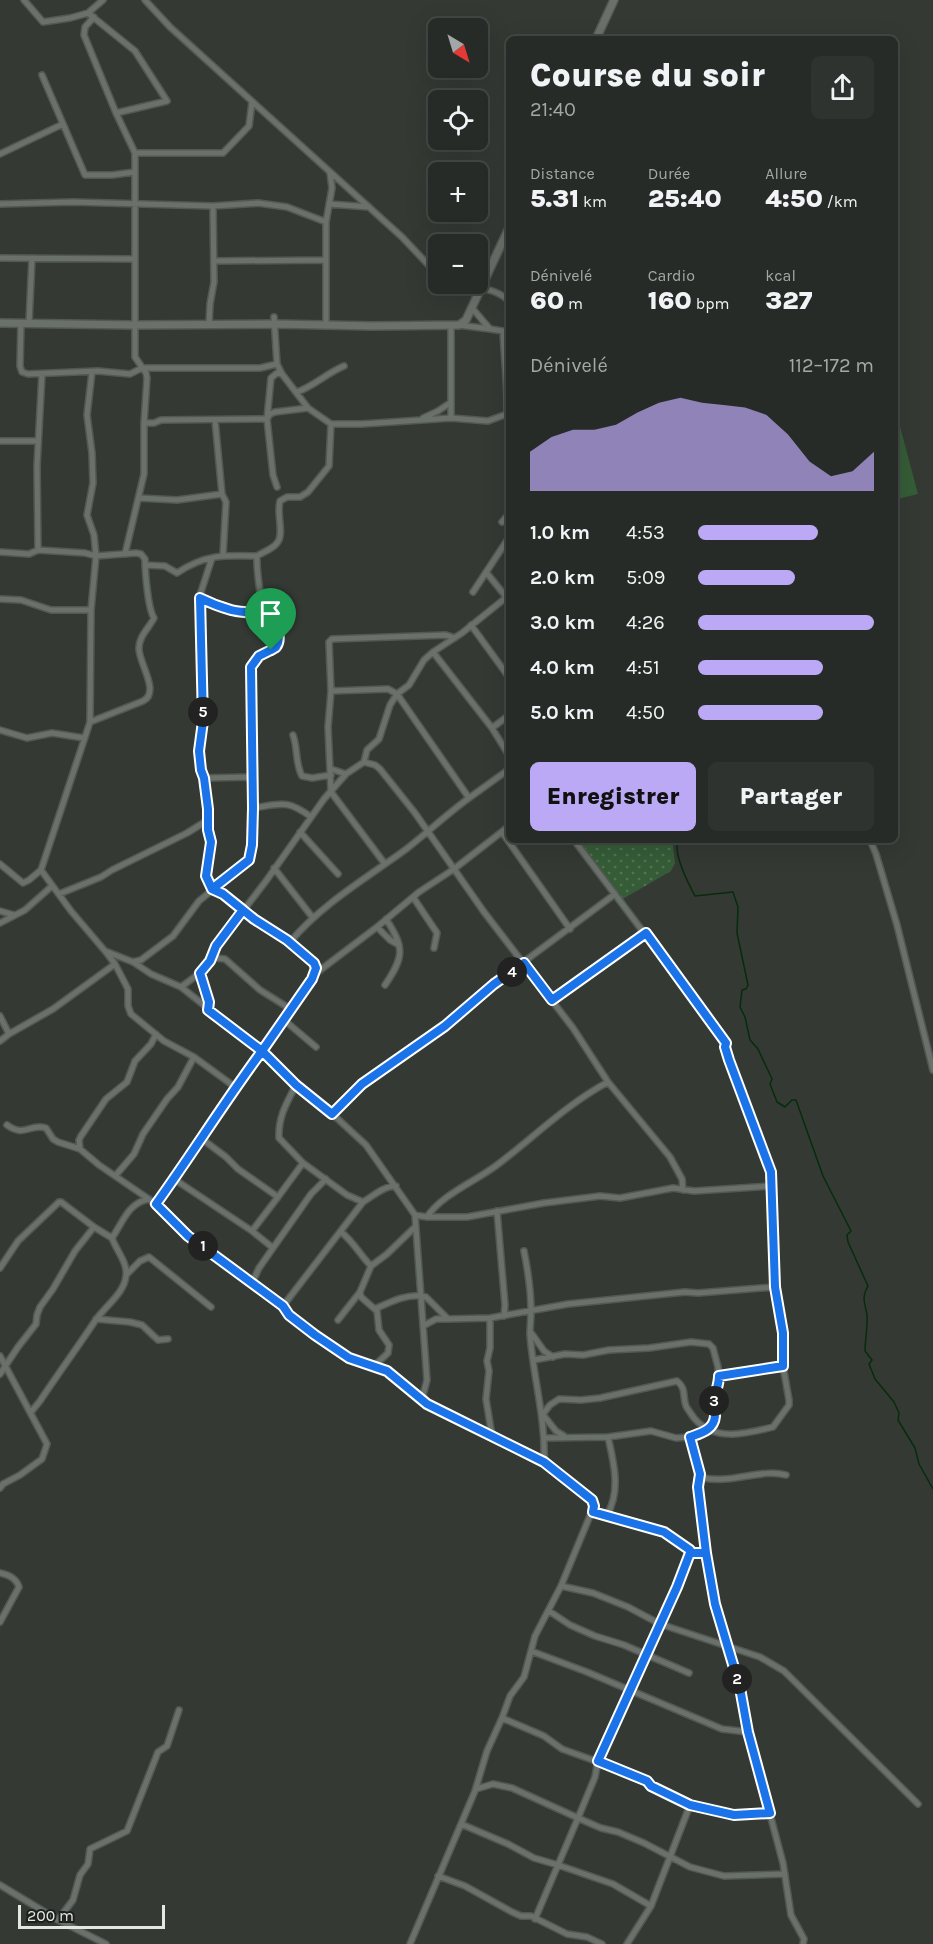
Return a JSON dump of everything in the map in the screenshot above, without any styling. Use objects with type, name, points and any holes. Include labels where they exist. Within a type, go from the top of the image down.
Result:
[{"type":"street","points":[[24,0],[43,22],[88,13],[103,0]]},
{"type":"street","points":[[145,0],[170,27],[402,237],[428,264]]},
{"type":"street","points":[[597,36],[614,0]]},
{"type":"street","points":[[88,13],[135,51],[167,101],[116,113]]},
{"type":"street","points":[[94,17],[86,27],[84,35],[135,153],[135,357],[147,378],[144,474],[125,554]]},
{"type":"street","points":[[42,75],[85,175],[135,172]]},
{"type":"street","points":[[135,153],[223,153],[249,126],[252,102]]},
{"type":"street","points":[[0,154],[63,124]]},
{"type":"street","points":[[327,325],[326,222],[332,188],[330,173]]},
{"type":"street","points":[[0,204],[72,202],[213,206],[258,203],[287,207],[326,222]]},
{"type":"street","points":[[329,204],[369,207]]},
{"type":"street","points":[[209,325],[213,293],[213,206]]},
{"type":"street","points":[[488,275],[506,234]]},
{"type":"street","points":[[0,258],[134,259]]},
{"type":"street","points":[[29,323],[32,258]]},
{"type":"street","points":[[214,261],[326,260]]},
{"type":"street","points":[[488,290],[506,298]]},
{"type":"street","points":[[455,325],[466,321],[479,294]]},
{"type":"street","points":[[472,308],[490,329]]},
{"type":"street","points":[[275,321],[277,364],[282,374],[308,408],[331,424],[451,418],[488,421],[506,414]]},
{"type":"street","points":[[0,323],[209,325],[275,321],[327,325],[455,325],[503,331],[506,335]]},
{"type":"street","points":[[21,323],[20,366],[22,372],[28,374],[92,372],[130,374],[142,368],[260,368],[277,364]]},
{"type":"street","points":[[451,418],[455,325]]},
{"type":"street","points":[[503,331],[506,374]]},
{"type":"street","points":[[297,392],[309,388],[332,371],[344,366]]},
{"type":"street","points":[[0,864],[23,883],[40,870],[90,722],[92,610],[96,556],[94,535],[87,515],[93,483],[87,415],[92,372]]},
{"type":"street","points":[[276,486],[268,442],[267,419],[271,378],[277,373],[282,374]]},
{"type":"street","points":[[38,550],[38,441],[42,375]]},
{"type":"street","points":[[418,420],[450,403]]},
{"type":"street","points":[[267,419],[275,412],[308,408]]},
{"type":"street","points":[[144,423],[161,420],[267,419]]},
{"type":"street","points":[[215,420],[222,494],[226,502],[223,555]]},
{"type":"street","points":[[145,565],[165,566],[177,573],[190,564],[223,555],[257,556],[277,545],[280,537],[277,509],[280,501],[288,497],[300,497],[308,492],[329,466],[331,424]]},
{"type":"street","points":[[0,441],[38,441]]},
{"type":"street","points":[[139,498],[177,500],[222,494]]},
{"type":"street","points":[[502,522],[506,517]]},
{"type":"street","points":[[473,592],[506,541]]},
{"type":"street","points":[[0,552],[29,554],[38,550],[78,552],[96,556],[141,554],[145,559],[151,601],[150,612],[154,618],[138,646],[150,693],[143,701],[90,722]]},
{"type":"street","points":[[257,556],[257,583],[262,598],[262,615]]},
{"type":"street","points":[[212,558],[200,598],[203,721],[199,751],[211,842],[206,876],[212,889],[223,894],[290,942],[314,963],[315,974]]},
{"type":"street","points":[[486,572],[506,595]]},
{"type":"street","points":[[0,598],[21,600],[51,610],[92,610]]},
{"type":"street","points":[[134,962],[141,960],[176,933],[199,901],[249,860],[252,845],[251,667],[259,656],[276,647],[279,637],[275,625],[262,615],[234,611],[200,598]]},
{"type":"street","points":[[210,961],[216,946],[311,817],[346,774],[364,762],[367,750],[379,739],[390,705],[397,694],[409,685],[424,660],[506,599]]},
{"type":"street","points":[[471,626],[506,673]]},
{"type":"street","points":[[385,864],[331,792],[328,727],[331,691],[329,642],[332,639],[446,635],[455,638]]},
{"type":"street","points":[[433,652],[492,728],[506,751]]},
{"type":"street","points":[[331,691],[388,689],[397,694],[469,798]]},
{"type":"street","points":[[492,728],[506,718]]},
{"type":"street","points":[[0,730],[27,738],[52,733],[84,738]]},
{"type":"street","points":[[292,735],[295,742],[297,768],[302,776],[312,778],[331,772],[346,774]]},
{"type":"street","points":[[364,762],[375,765],[390,779],[552,1000],[608,1082],[670,1157],[682,1179],[682,1190]]},
{"type":"street","points":[[290,942],[313,918],[344,893],[428,833],[469,798],[506,771]]},
{"type":"street","points":[[204,778],[252,777]]},
{"type":"street","points":[[253,808],[286,803],[297,807],[311,817]]},
{"type":"street","points":[[59,894],[101,877],[188,833],[208,820]]},
{"type":"street","points":[[156,1204],[315,974],[412,897],[454,869],[506,829]]},
{"type":"street","points":[[300,832],[338,874]]},
{"type":"street","points":[[502,832],[506,838]]},
{"type":"street","points":[[510,843],[570,929]]},
{"type":"street","points":[[543,1414],[559,1399],[600,1398],[676,1381],[685,1391],[686,1406],[708,1430],[735,1435],[773,1427],[789,1405],[783,1366],[783,1333],[775,1287],[771,1172],[729,1060],[726,1043],[646,933],[576,843]]},
{"type":"street","points":[[871,843],[897,925],[933,1070]]},
{"type":"street","points":[[274,868],[313,918]]},
{"type":"street","points":[[40,870],[116,964],[128,989],[128,1006],[131,1014],[156,1034],[182,1052],[194,1057],[235,1087]]},
{"type":"street","points":[[0,923],[25,910],[52,886]]},
{"type":"street","points":[[332,1114],[362,1084],[445,1026],[494,984],[615,894]]},
{"type":"street","points":[[412,897],[437,933],[434,948]]},
{"type":"street","points":[[0,911],[14,915]]},
{"type":"street","points":[[385,985],[400,957],[399,945],[386,919]]},
{"type":"street","points":[[377,927],[390,940],[399,945]]},
{"type":"street","points":[[552,1000],[646,933]]},
{"type":"street","points":[[105,951],[134,962],[151,974],[181,987],[262,1051],[296,1085],[366,1145],[396,1186],[415,1215],[414,1228],[422,1296],[427,1380],[423,1395],[427,1404]]},
{"type":"street","points":[[181,987],[216,957],[225,959],[260,990],[292,1010]]},
{"type":"street","points":[[0,1041],[53,1009],[116,964]]},
{"type":"street","points":[[200,973],[209,1002],[208,1010]]},
{"type":"street","points":[[0,1016],[9,1034]]},
{"type":"street","points":[[284,1020],[316,1047]]},
{"type":"street","points":[[70,1145],[79,1140],[106,1100],[127,1082],[135,1061],[151,1044],[156,1034]]},
{"type":"street","points":[[116,1175],[134,1154],[167,1099],[178,1088],[194,1057]]},
{"type":"street","points":[[427,1217],[444,1201],[495,1167],[569,1108],[608,1082]]},
{"type":"street","points":[[296,1085],[281,1114],[279,1138],[303,1163],[356,1200],[363,1202]]},
{"type":"street","points":[[7,1125],[15,1131],[40,1126],[46,1128],[52,1139],[80,1149],[99,1165],[156,1204],[188,1236],[283,1306],[289,1315],[315,1335],[349,1358],[387,1371],[427,1404],[544,1462],[592,1500],[593,1512],[561,1586],[535,1636],[524,1677],[510,1696],[487,1751],[476,1789],[410,1944]]},
{"type":"street","points":[[202,1139],[238,1169],[278,1197]]},
{"type":"street","points":[[79,1140],[80,1149]]},
{"type":"street","points":[[252,1231],[303,1163]]},
{"type":"street","points":[[174,1179],[252,1231],[273,1248]]},
{"type":"street","points":[[252,1283],[259,1268],[311,1194],[326,1179]]},
{"type":"street","points":[[283,1306],[363,1202],[390,1186],[396,1186]]},
{"type":"street","points":[[415,1215],[467,1217],[600,1196],[620,1198],[673,1188],[694,1191],[770,1186]]},
{"type":"street","points":[[112,1238],[134,1205],[149,1199]]},
{"type":"street","points":[[0,1268],[18,1241],[61,1202],[112,1238],[122,1257],[127,1274],[124,1286],[96,1319],[31,1412]]},
{"type":"street","points":[[497,1211],[504,1316]]},
{"type":"street","points":[[0,1374],[36,1324],[36,1315],[40,1306],[53,1289],[75,1251],[94,1227]]},
{"type":"street","points":[[338,1320],[360,1292],[371,1266],[414,1228]]},
{"type":"street","points":[[341,1232],[371,1266]]},
{"type":"street","points":[[524,1251],[536,1385],[543,1414],[544,1462]]},
{"type":"street","points":[[127,1274],[140,1261],[149,1257],[210,1307]]},
{"type":"street","points":[[423,1326],[436,1319],[490,1318],[567,1304],[775,1287]]},
{"type":"street","points":[[360,1292],[361,1297],[375,1309],[379,1330],[385,1336],[389,1349],[373,1367]]},
{"type":"street","points":[[375,1309],[401,1298],[422,1296],[448,1319]]},
{"type":"street","points":[[490,1318],[486,1399],[492,1436]]},
{"type":"street","points":[[96,1319],[136,1323],[142,1325],[158,1340],[168,1339]]},
{"type":"street","points":[[530,1332],[544,1351],[553,1357]]},
{"type":"street","points":[[534,1360],[565,1354],[656,1348],[679,1343],[707,1344],[713,1348],[719,1376],[714,1401],[714,1423],[708,1430],[690,1437],[676,1438],[651,1431],[608,1437],[544,1438]]},
{"type":"street","points":[[0,1356],[47,1444],[42,1459],[0,1488]]},
{"type":"street","points":[[719,1376],[783,1366]]},
{"type":"street","points":[[543,1414],[548,1423],[564,1436]]},
{"type":"street","points":[[607,1515],[616,1487],[608,1437]]},
{"type":"street","points":[[690,1437],[700,1474],[698,1487],[715,1604],[740,1688],[748,1732],[785,1874],[791,1915],[804,1939],[803,1944]]},
{"type":"street","points":[[700,1474],[708,1479],[746,1478],[777,1473],[786,1475]]},
{"type":"street","points":[[535,1918],[595,1777],[598,1761],[677,1587],[690,1553],[690,1550],[664,1532],[593,1512]]},
{"type":"street","points":[[690,1553],[706,1553]]},
{"type":"street","points":[[0,1573],[10,1575],[17,1581],[19,1587],[0,1622]]},
{"type":"street","points":[[561,1586],[593,1593],[619,1603],[660,1624],[760,1657],[784,1671],[918,1804]]},
{"type":"street","points":[[549,1611],[570,1625],[689,1673]]},
{"type":"street","points":[[531,1651],[722,1729],[748,1732]]},
{"type":"street","points":[[58,1920],[73,1900],[80,1875],[88,1864],[90,1849],[127,1831],[158,1752],[167,1746],[179,1710]]},
{"type":"street","points":[[502,1718],[544,1736],[562,1749],[647,1781],[651,1786],[690,1805],[734,1815],[770,1813]]},
{"type":"street","points":[[476,1789],[493,1784],[512,1788],[601,1828],[618,1832],[690,1867],[724,1876],[785,1874]]},
{"type":"street","points":[[627,1944],[651,1906],[690,1805]]},
{"type":"street","points":[[461,1824],[534,1858],[613,1884],[651,1906]]},
{"type":"street","points":[[438,1876],[465,1886],[512,1912],[535,1918],[567,1934],[587,1937],[602,1944]]},
{"type":"street","points":[[0,1885],[58,1920],[106,1944]]},
{"type":"green space","points":[[898,419],[918,494],[898,499]]},
{"type":"green space","points":[[672,843],[675,863],[671,871],[621,900],[580,844]]},
{"type":"waterway","points":[[678,843],[679,860],[695,896],[733,892],[738,907],[737,933],[748,985],[742,990],[740,1007],[745,1017],[750,1040],[758,1049],[772,1079],[770,1084],[777,1102],[785,1107],[792,1100],[796,1100],[823,1176],[851,1231],[847,1235],[848,1242],[868,1286],[864,1297],[867,1318],[865,1351],[872,1360],[869,1364],[875,1379],[894,1402],[899,1413],[898,1420],[915,1448],[919,1464],[933,1489]]},
{"type":"route","points":[[271,650],[259,656],[251,667],[253,819],[249,860],[212,889],[223,894],[243,910],[216,946],[210,961],[200,973],[209,1002],[208,1010],[262,1051],[156,1204],[188,1236],[283,1306],[289,1315],[315,1335],[349,1358],[387,1371],[427,1404],[544,1462],[592,1500],[593,1512],[648,1526],[675,1538],[690,1550],[690,1553],[706,1553],[715,1604],[740,1688],[748,1732],[770,1813],[734,1815],[690,1805],[651,1786],[647,1781],[598,1761],[677,1587],[690,1553],[706,1553],[698,1487],[700,1474],[690,1437],[708,1430],[714,1423],[714,1401],[719,1376],[783,1366],[783,1333],[775,1287],[771,1172],[729,1060],[726,1043],[646,933],[552,1000],[524,963],[494,984],[427,1040],[362,1084],[332,1114],[296,1085],[262,1051],[315,974],[314,963],[287,940],[254,919],[243,910],[239,907],[223,894],[212,889],[206,876],[211,842],[199,751],[203,721],[200,598],[234,611],[268,618],[275,625],[279,637],[279,643],[271,650]]}]
